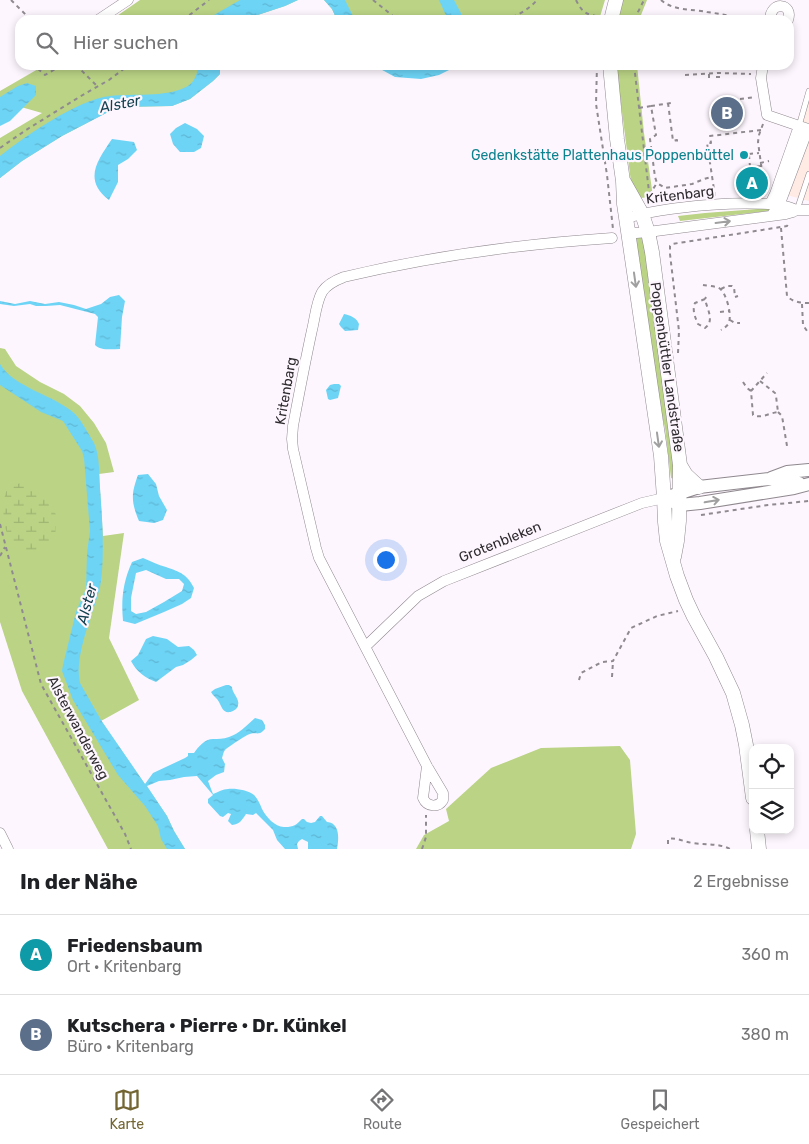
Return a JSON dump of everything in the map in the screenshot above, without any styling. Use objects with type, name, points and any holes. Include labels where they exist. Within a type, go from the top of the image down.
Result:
[{"type":"main road","points":[[612,15],[616,0]]},
{"type":"main road","name":"Poppenbüttler Landstraße","points":[[610,70],[623,182],[623,198],[661,456],[668,541],[677,576],[690,608],[716,657],[732,693],[746,745],[752,789]]},
{"type":"main road","name":"Poppenbüttler Landstraße","points":[[623,182],[642,214],[648,232],[680,465],[677,541],[673,559]]},
{"type":"main road","points":[[680,465],[686,475],[699,487]]},
{"type":"main road","points":[[757,834],[759,849]]},
{"type":"street","points":[[106,15],[128,0]]},
{"type":"street","points":[[770,15],[774,9],[785,3],[789,15]]},
{"type":"street","points":[[762,70],[767,115],[805,127],[769,201],[771,216]]},
{"type":"street","name":"Kritenbarg","points":[[796,210],[791,213],[771,216],[648,232],[636,233],[627,225],[642,214],[716,204],[769,201],[796,210],[809,210]]},
{"type":"street","name":"Kritenbarg","points":[[426,802],[429,805],[438,805],[444,798],[443,793],[427,766],[319,558],[293,449],[293,426],[317,306],[323,291],[335,280],[409,262],[486,250],[612,238]]},
{"type":"street","points":[[769,479],[787,472],[809,470]]},
{"type":"street","points":[[680,499],[699,487],[769,479],[808,484]]},
{"type":"street","points":[[664,498],[700,503],[794,488],[808,484]]},
{"type":"street","name":"Grotenbleken","points":[[366,646],[418,596],[444,581],[642,502],[664,498]]},
{"type":"street","points":[[426,802],[423,795],[427,766]]},
{"type":"street","points":[[0,833],[8,849]]},
{"type":"lane","points":[[805,127],[803,114],[809,91]]},
{"type":"lane","points":[[803,114],[809,104]]},
{"type":"lane","points":[[796,210],[809,174]]},
{"type":"path","points":[[11,0],[26,15]]},
{"type":"path","points":[[190,15],[209,0]]},
{"type":"path","points":[[373,0],[392,15]]},
{"type":"path","points":[[516,15],[537,0]]},
{"type":"path","points":[[576,0],[586,14],[590,15]]},
{"type":"path","points":[[637,15],[644,0]]},
{"type":"path","points":[[662,0],[666,4],[680,8],[721,15]]},
{"type":"path","points":[[39,70],[45,75],[54,70]]},
{"type":"path","points":[[81,70],[97,86]]},
{"type":"path","points":[[0,148],[122,70]]},
{"type":"path","points":[[597,70],[596,104],[613,227]]},
{"type":"path","points":[[635,70],[650,200]]},
{"type":"path","points":[[685,75],[762,70]]},
{"type":"path","points":[[716,77],[720,77],[719,73]]},
{"type":"path","points":[[709,74],[709,78],[712,78]]},
{"type":"path","points":[[740,99],[764,96]]},
{"type":"path","points":[[639,108],[669,103],[673,141],[677,140],[678,143]]},
{"type":"path","points":[[651,106],[656,135],[650,139],[657,183],[665,188],[692,184],[704,178],[712,177]]},
{"type":"path","points":[[767,115],[758,142],[760,163],[769,201]]},
{"type":"path","points":[[716,204],[707,143],[711,143],[710,136],[761,130]]},
{"type":"path","points":[[645,159],[650,158],[650,153],[652,152]]},
{"type":"path","points":[[759,153],[748,154],[751,178],[746,186],[746,193],[757,193],[769,201]]},
{"type":"path","points":[[760,163],[769,162]]},
{"type":"path","points":[[750,168],[761,166]]},
{"type":"path","points":[[751,178],[755,180],[757,193]]},
{"type":"path","points":[[649,195],[657,183]]},
{"type":"path","points":[[748,183],[751,187],[754,187],[756,184]]},
{"type":"path","points":[[678,356],[679,331],[669,248],[672,244],[787,226],[796,210]]},
{"type":"path","points":[[781,227],[786,296],[802,303],[809,303]]},
{"type":"path","points":[[703,285],[721,289],[732,286],[734,287],[735,297],[738,296]]},
{"type":"path","points":[[721,289],[727,301],[730,320],[721,330]]},
{"type":"path","points":[[705,298],[710,317],[710,322],[705,328],[698,324],[695,318],[694,307],[695,303],[705,298]]},
{"type":"path","points":[[802,303],[803,325],[809,334]]},
{"type":"path","points":[[720,312],[729,311]]},
{"type":"path","points":[[730,320],[740,323]]},
{"type":"path","points":[[751,391],[767,373]]},
{"type":"path","points":[[760,381],[775,393],[778,412],[782,416],[787,446]]},
{"type":"path","points":[[743,382],[751,391],[754,415],[762,417],[778,412]]},
{"type":"path","points":[[701,515],[809,501]]},
{"type":"path","name":"Alsterwanderweg","points":[[0,524],[41,684],[131,849]]},
{"type":"path","points":[[0,556],[6,546]]},
{"type":"path","points":[[612,677],[613,661],[631,628],[657,616],[690,608]]},
{"type":"path","points":[[579,680],[581,673],[602,662],[613,661]]},
{"type":"path","points":[[422,849],[426,837],[426,802]]},
{"type":"path","points":[[668,844],[668,839],[675,838],[696,843],[717,844],[730,849]]},
{"type":"shaded area","points":[[809,87],[809,201],[772,191]]},
{"type":"green space","points":[[140,0],[298,0],[258,15],[118,15]]},
{"type":"green space","points":[[324,0],[605,0],[600,15],[335,15]]},
{"type":"green space","points":[[623,0],[647,0],[641,15],[618,15]]},
{"type":"green space","points":[[36,70],[220,70],[220,74],[213,81],[190,99],[172,106],[121,107],[112,110],[62,136],[22,161],[0,178],[0,138],[42,113],[0,101],[0,91]]},
{"type":"green space","points":[[617,70],[638,70],[653,197],[639,198],[631,182]]},
{"type":"green space","points":[[769,208],[768,211],[680,221],[678,216],[705,213]]},
{"type":"green space","points":[[636,236],[643,237],[645,240],[673,454],[674,479],[671,478],[665,428],[656,391],[634,246]]},
{"type":"green space","points":[[0,348],[5,349],[16,366],[40,382],[64,394],[80,406],[94,423],[106,443],[114,472],[99,474],[103,536],[124,533],[109,638],[139,700],[101,721],[167,816],[185,849],[108,849],[22,691],[0,622]]},
{"type":"green space","points":[[23,482],[45,492],[57,517],[55,536],[43,550],[27,554],[10,541],[4,525],[3,503],[7,488]]},
{"type":"green space","points":[[620,746],[630,760],[636,834],[631,849],[416,849],[424,835],[449,821],[446,809],[491,768],[541,748]]},
{"type":"water","points":[[240,0],[298,0],[258,15],[214,15]]},
{"type":"water","points":[[324,0],[345,0],[352,15],[335,15]]},
{"type":"water","points":[[439,0],[454,0],[462,15],[446,15]]},
{"type":"water","name":"Alster","points":[[197,70],[220,70],[220,74],[213,81],[190,99],[172,106],[121,107],[112,110],[62,136],[22,161],[0,178],[0,156],[24,138],[68,111],[97,99],[110,96],[168,93],[186,87],[195,78]]},
{"type":"water","points":[[382,70],[449,70],[439,75],[421,79],[395,77]]},
{"type":"water","points":[[27,83],[36,86],[36,95],[10,121],[0,126],[0,97]]},
{"type":"water","points":[[185,123],[197,129],[204,136],[201,148],[194,152],[180,152],[173,144],[170,134]]},
{"type":"water","points":[[112,139],[134,142],[137,150],[118,165],[118,182],[109,200],[96,185],[95,170]]},
{"type":"water","points":[[119,295],[125,301],[120,349],[103,349],[95,345],[98,317],[95,314],[60,305],[36,306],[30,304],[14,306],[0,304],[0,301],[15,304],[30,301],[45,304],[59,302],[86,309],[101,304],[110,297]]},
{"type":"water","points":[[344,314],[357,320],[359,324],[358,330],[345,331],[341,327],[339,324]]},
{"type":"water","name":"Alster","points":[[0,364],[15,379],[67,407],[75,414],[96,448],[99,465],[102,520],[102,572],[100,589],[79,661],[80,683],[101,720],[145,784],[153,773],[185,758],[188,756],[188,753],[194,753],[207,740],[233,736],[255,718],[262,720],[265,725],[263,731],[253,733],[237,741],[223,753],[224,772],[208,781],[213,794],[231,789],[251,793],[257,798],[269,818],[275,824],[282,827],[293,826],[302,819],[311,823],[315,822],[322,816],[327,822],[334,825],[338,832],[337,849],[308,849],[308,842],[302,839],[297,844],[298,849],[285,849],[277,840],[273,830],[256,813],[253,815],[246,814],[239,823],[232,825],[228,821],[231,814],[228,813],[223,817],[220,816],[208,803],[208,799],[213,795],[197,776],[159,781],[147,786],[167,816],[185,849],[167,849],[161,839],[158,826],[145,806],[118,775],[73,700],[62,671],[76,612],[86,589],[90,531],[82,451],[63,421],[41,412],[0,385]]},
{"type":"water","points":[[330,385],[341,386],[338,398],[330,400],[326,390]]},
{"type":"water","points":[[148,474],[156,484],[159,496],[167,510],[163,520],[154,523],[139,521],[133,503],[133,493],[138,475]]},
{"type":"water","points":[[143,558],[183,574],[194,588],[191,598],[182,604],[135,624],[123,621],[123,591],[132,562]],"holes":[[[146,570],[166,579],[179,579],[184,584],[182,591],[146,612],[136,614],[131,611],[131,598],[136,573]]]},
{"type":"water","points":[[153,636],[167,639],[178,647],[189,646],[197,655],[183,665],[176,667],[156,682],[138,671],[131,661],[138,655],[146,639]]},
{"type":"water","points":[[226,685],[232,687],[238,703],[236,709],[230,712],[224,710],[211,692]]},
{"type":"place","name":"Kutschera · Pierre · Dr. Künkel","points":[[727,113]]},
{"type":"place","name":"Gedenkstätte Plattenhaus Poppenbüttel","points":[[744,155]]},
{"type":"place","name":"Friedensbaum","points":[[752,183]]}]
